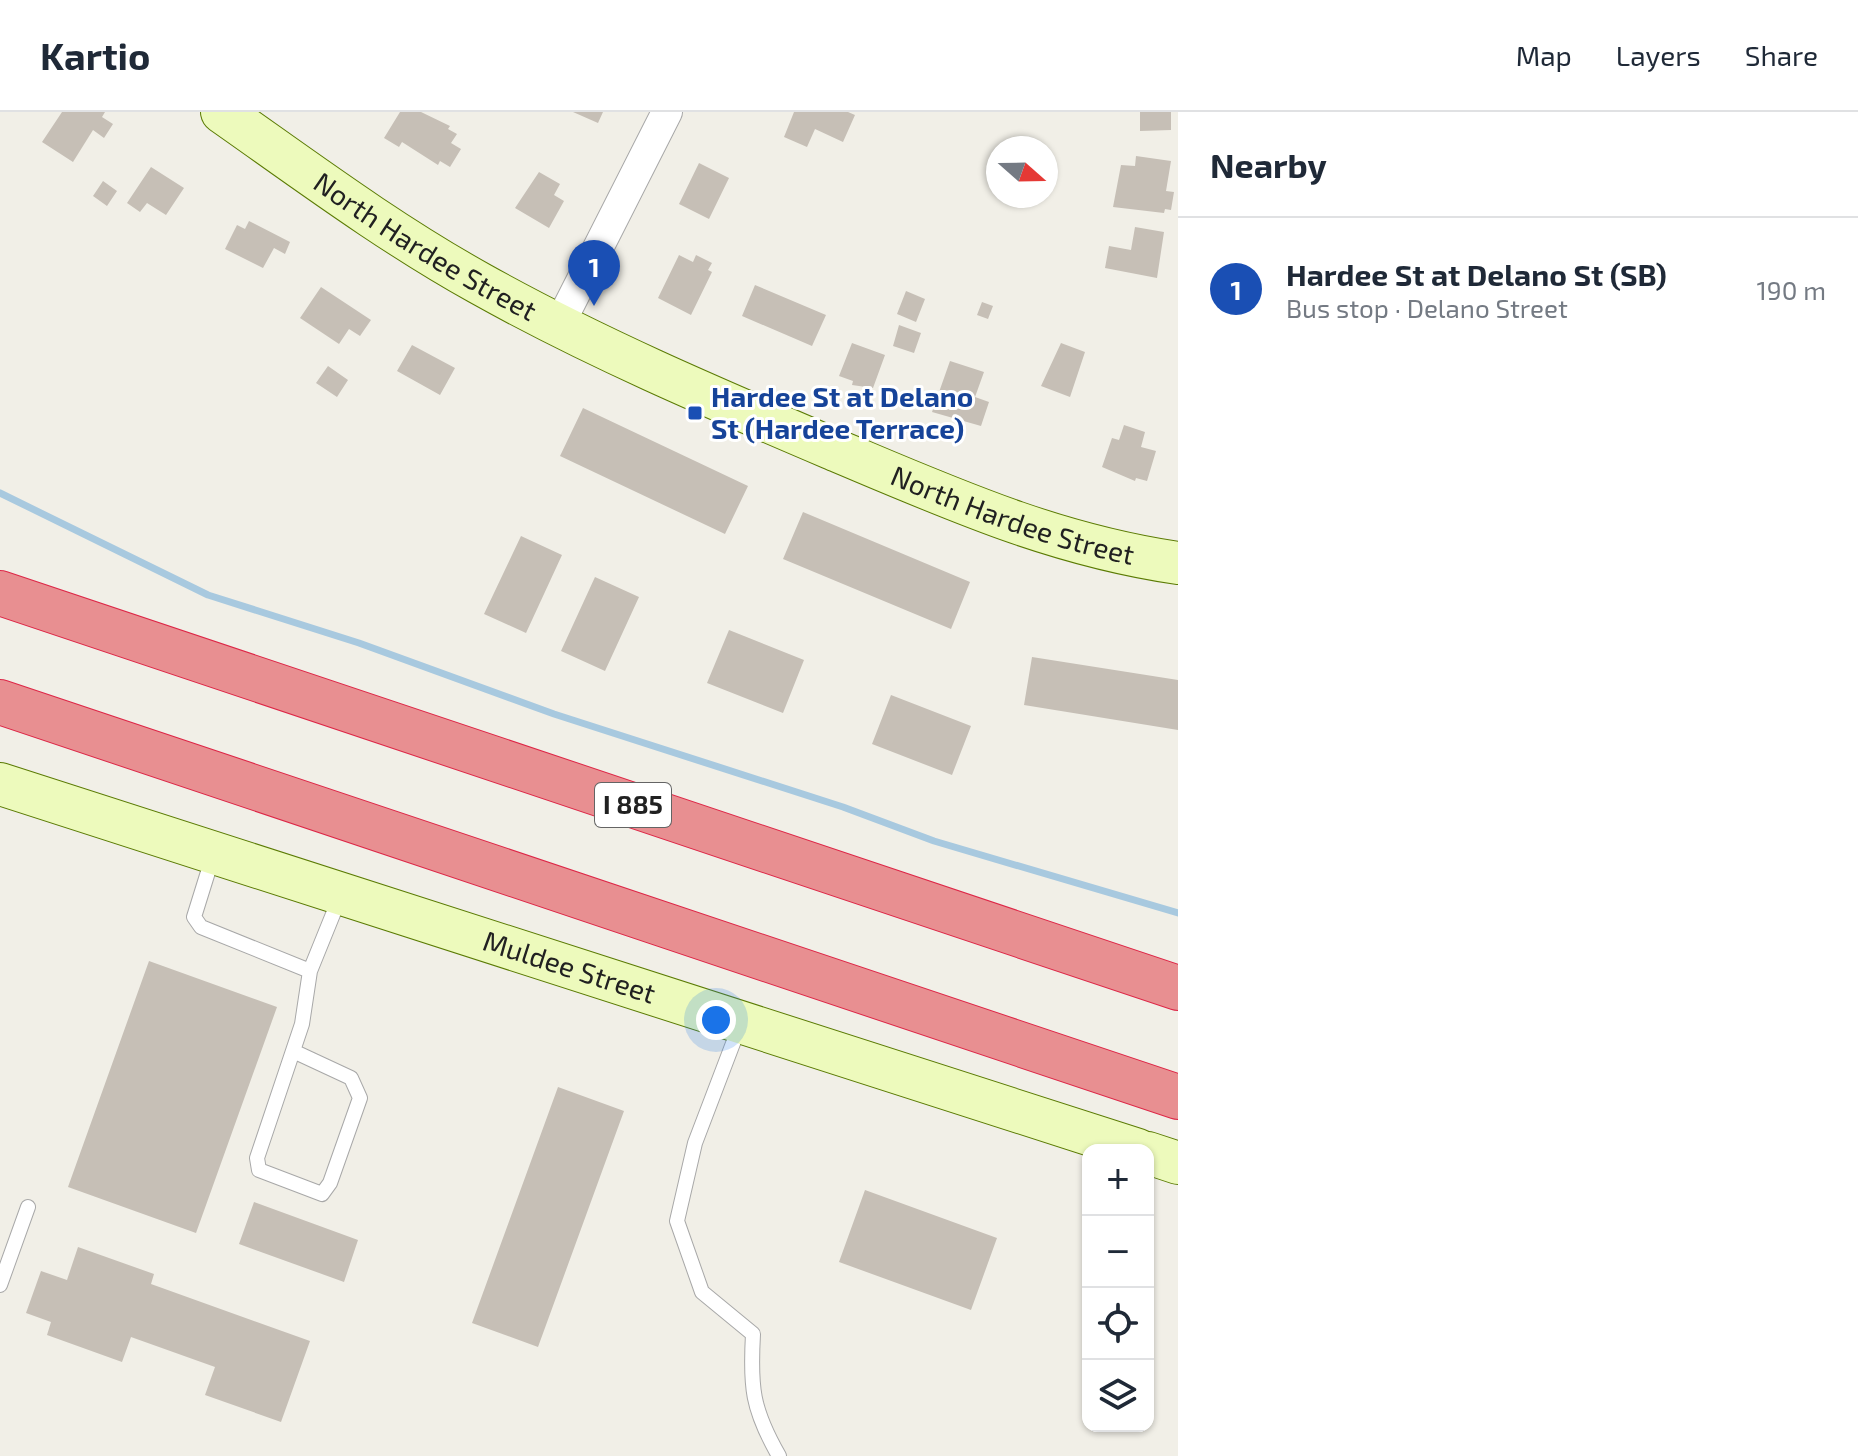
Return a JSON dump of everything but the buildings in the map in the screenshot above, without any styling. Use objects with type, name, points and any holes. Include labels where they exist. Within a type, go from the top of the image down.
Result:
[{"type":"highway","points":[[0,584],[88,622]]},
{"type":"highway","name":"I 885","points":[[0,593],[1178,988]]},
{"type":"highway","points":[[0,702],[1178,1097]]},
{"type":"street","name":"North Hardee Street","points":[[222,112],[366,212],[477,282],[667,379],[1012,523],[1131,556],[1178,563]]},
{"type":"street","points":[[559,325],[667,112]]},
{"type":"street","name":"Muldee Street","points":[[0,784],[1120,1144]]},
{"type":"street","points":[[1154,1155],[1178,1163]]},
{"type":"lane","points":[[215,852],[194,917],[201,927],[310,971]]},
{"type":"lane","points":[[293,1051],[351,1078],[360,1098],[330,1183],[322,1194],[259,1170],[257,1158],[302,1024],[310,971],[342,893]]},
{"type":"lane","points":[[741,1021],[695,1143],[677,1221],[702,1292],[753,1334],[750,1385],[761,1425],[779,1456]]},
{"type":"lane","points":[[0,1285],[28,1207]]},
{"type":"waterway","points":[[0,493],[208,595],[359,643],[554,714],[843,807],[934,841],[1178,913]]},
{"type":"place","name":"Hardee St at Delano St (SB)","points":[[594,306]]},
{"type":"place","name":"Hardee St at Delano St (Hardee Terrace)","points":[[695,413]]}]
